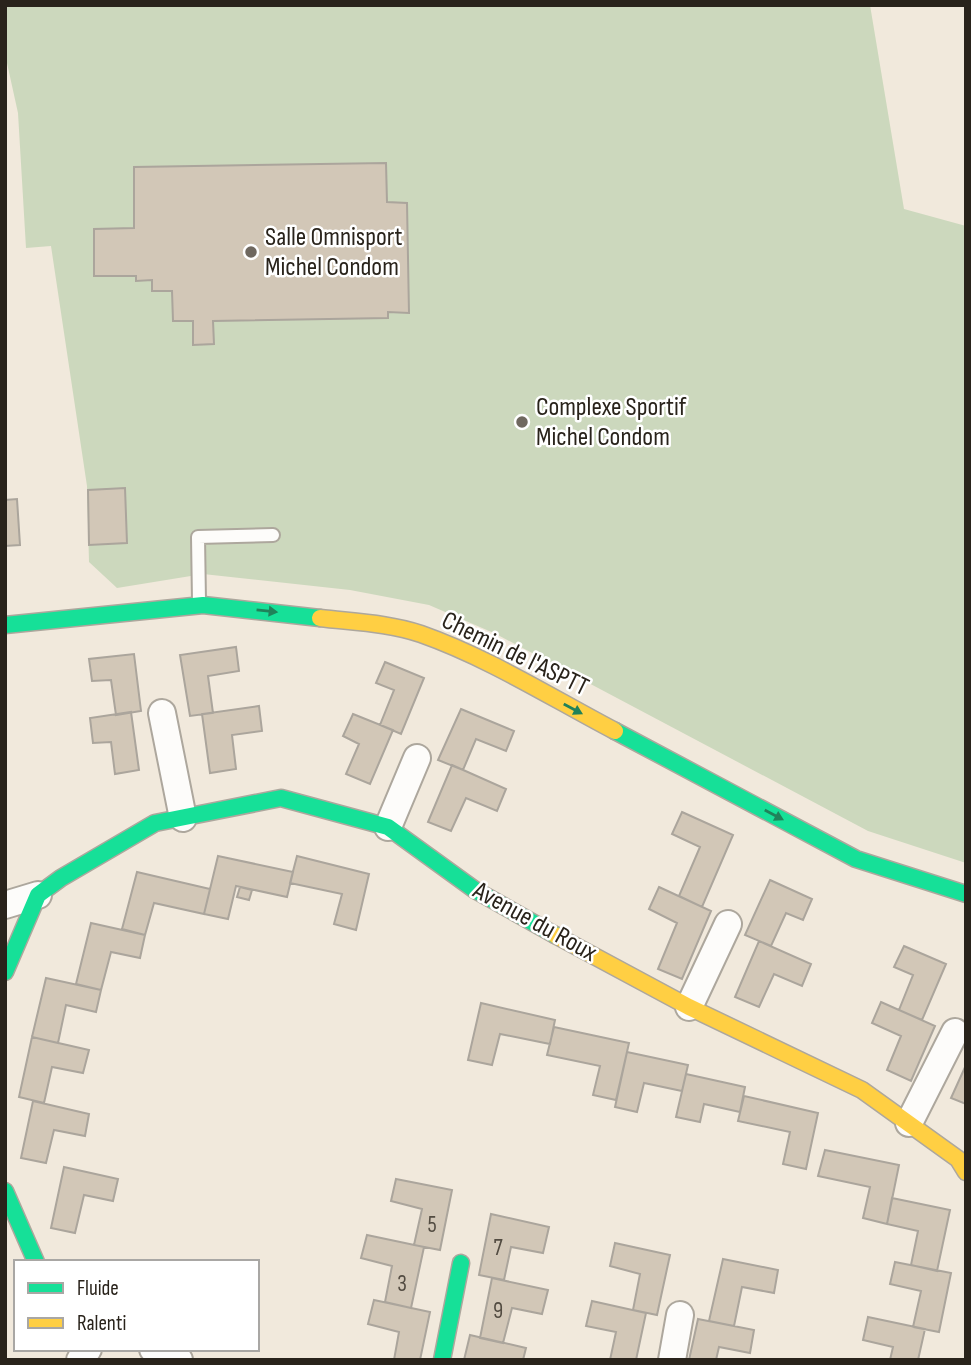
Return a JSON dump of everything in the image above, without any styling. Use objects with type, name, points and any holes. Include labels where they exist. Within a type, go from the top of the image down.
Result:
[{"type":"street","name":"Chemin de l'ASPTT","points":[[5,625],[199,605],[346,620],[420,634],[483,661],[856,859],[966,894]]},
{"type":"street","points":[[162,713],[183,818]]},
{"type":"street","points":[[388,827],[417,758]]},
{"type":"street","name":"Avenue du Roux","points":[[5,905],[38,895],[61,878],[155,823],[281,798],[388,827],[475,890],[689,1007],[862,1090],[958,1159],[966,1172]]},
{"type":"street","points":[[5,972],[38,895]]},
{"type":"street","points":[[689,1007],[728,924]]},
{"type":"street","points":[[909,1123],[955,1032]]},
{"type":"street","points":[[5,1191],[35,1260]]},
{"type":"street","points":[[442,1360],[461,1263]]},
{"type":"street","points":[[672,1360],[680,1315]]},
{"type":"street","points":[[158,1351],[179,1360]]},
{"type":"lane","points":[[199,605],[198,537],[273,535]]},
{"type":"green space","name":"Complexe Sportif Michel Condom","points":[[6,5],[870,5],[904,209],[966,226],[966,863],[868,831],[496,634],[429,605],[350,590],[203,574],[117,588],[89,562],[87,486],[51,246],[26,248],[18,113],[5,54]]},
{"type":"building","name":"Salle Omnisport Michel Condom","points":[[386,163],[387,202],[407,203],[409,313],[388,312],[388,318],[213,321],[214,344],[193,345],[193,321],[173,321],[172,291],[152,291],[152,280],[136,281],[136,276],[94,276],[94,229],[134,228],[134,167]]},
{"type":"building","points":[[125,488],[127,543],[89,545],[88,490]]},
{"type":"building","points":[[17,499],[20,545],[5,546],[5,500]]},
{"type":"building","points":[[236,647],[239,671],[208,676],[213,713],[190,716],[180,655]]},
{"type":"building","points":[[134,654],[141,711],[116,715],[111,680],[92,681],[89,659]]},
{"type":"building","points":[[385,662],[424,678],[401,734],[380,725],[394,690],[376,683]]},
{"type":"building","points":[[259,706],[262,731],[232,735],[236,769],[210,773],[202,714]]},
{"type":"building","points":[[461,709],[514,731],[506,751],[476,739],[463,770],[438,760]]},
{"type":"building","points":[[131,712],[139,770],[115,774],[111,742],[93,743],[90,718]]},
{"type":"building","points":[[353,714],[393,730],[370,784],[346,774],[359,744],[343,736]]},
{"type":"building","points":[[452,765],[506,789],[497,811],[466,798],[451,831],[428,822]]},
{"type":"building","points":[[682,812],[733,835],[702,907],[679,896],[700,847],[672,834]]},
{"type":"building","points":[[218,856],[293,872],[287,897],[236,886],[228,919],[204,914]]},
{"type":"building","points":[[297,856],[369,874],[356,930],[334,924],[342,894],[290,883]]},
{"type":"building","points":[[137,872],[210,889],[204,914],[154,903],[145,935],[122,929]]},
{"type":"building","points":[[770,880],[812,899],[803,920],[786,913],[771,946],[745,935]]},
{"type":"building","points":[[240,887],[252,890],[249,900],[237,897]]},
{"type":"building","points":[[659,887],[711,911],[682,979],[658,969],[677,923],[649,909]]},
{"type":"building","points":[[91,923],[145,935],[140,958],[111,952],[101,990],[76,984]]},
{"type":"building","points":[[759,941],[811,964],[802,986],[774,974],[759,1007],[735,997]]},
{"type":"building","points":[[904,946],[946,964],[922,1020],[899,1010],[913,975],[894,967]]},
{"type":"building","points":[[46,978],[101,990],[96,1012],[66,1005],[58,1043],[32,1037]]},
{"type":"building","points":[[881,1002],[935,1026],[911,1081],[887,1070],[901,1036],[872,1023]]},
{"type":"building","points":[[481,1003],[555,1020],[550,1044],[500,1034],[492,1065],[468,1060]]},
{"type":"building","points":[[554,1027],[629,1043],[616,1100],[593,1095],[600,1066],[547,1055]]},
{"type":"building","points":[[32,1037],[89,1050],[83,1073],[52,1067],[44,1103],[19,1097]]},
{"type":"building","points":[[627,1052],[688,1065],[682,1091],[644,1083],[637,1112],[615,1107]]},
{"type":"building","points":[[966,1065],[966,1104],[951,1098]]},
{"type":"building","points":[[686,1074],[745,1087],[740,1112],[704,1104],[700,1122],[676,1117]]},
{"type":"building","points":[[744,1096],[818,1113],[806,1169],[783,1164],[790,1132],[738,1121]]},
{"type":"building","points":[[33,1101],[89,1114],[85,1136],[54,1130],[46,1163],[21,1158]]},
{"type":"building","points":[[825,1150],[899,1165],[887,1224],[863,1218],[870,1187],[818,1176]]},
{"type":"building","points":[[64,1167],[118,1179],[113,1201],[84,1195],[75,1233],[51,1228]]},
{"type":"building","points":[[396,1179],[452,1190],[440,1250],[414,1245],[422,1209],[391,1201]]},
{"type":"building","points":[[892,1198],[950,1210],[937,1271],[911,1265],[918,1231],[887,1224]]},
{"type":"building","points":[[491,1214],[549,1227],[543,1253],[511,1247],[504,1280],[479,1275]]},
{"type":"building","points":[[367,1235],[424,1247],[411,1308],[385,1302],[392,1266],[361,1258]]},
{"type":"building","points":[[615,1243],[670,1255],[657,1315],[633,1310],[640,1274],[610,1266]]},
{"type":"building","points":[[723,1259],[778,1270],[774,1293],[742,1287],[734,1326],[709,1321]]},
{"type":"building","points":[[895,1262],[951,1273],[939,1332],[913,1327],[921,1291],[890,1284]]},
{"type":"building","points":[[492,1278],[548,1290],[542,1314],[512,1308],[503,1343],[480,1338]]},
{"type":"building","points":[[374,1300],[430,1312],[420,1360],[394,1360],[399,1332],[368,1324]]},
{"type":"building","points":[[592,1301],[646,1313],[636,1360],[610,1360],[616,1332],[586,1326]]},
{"type":"building","points":[[868,1317],[925,1329],[918,1360],[890,1360],[893,1347],[863,1340]]},
{"type":"building","points":[[698,1319],[754,1330],[750,1353],[719,1347],[716,1360],[689,1360]]},
{"type":"building","points":[[470,1335],[526,1348],[523,1360],[464,1360]]},
{"type":"traffic: fast","points":[[5,625],[203,605],[320,618]]},
{"type":"traffic: fast","points":[[615,731],[856,859],[966,894]]},
{"type":"traffic: fast","points":[[5,972],[38,895],[61,878],[155,823],[281,798],[388,827],[475,890],[555,935]]},
{"type":"traffic: fast","points":[[5,1191],[35,1260]]},
{"type":"traffic: fast","points":[[442,1360],[461,1263]]},
{"type":"traffic: slow","points":[[320,618],[384,625],[421,634],[496,667],[615,731]]},
{"type":"traffic: slow","points":[[555,935],[689,1007],[862,1090],[958,1159],[966,1172]]},
{"type":"place","name":"Salle Omnisport Michel Condom","points":[[251,252]]},
{"type":"place","name":"Complexe Sportif Michel Condom","points":[[522,422]]}]
